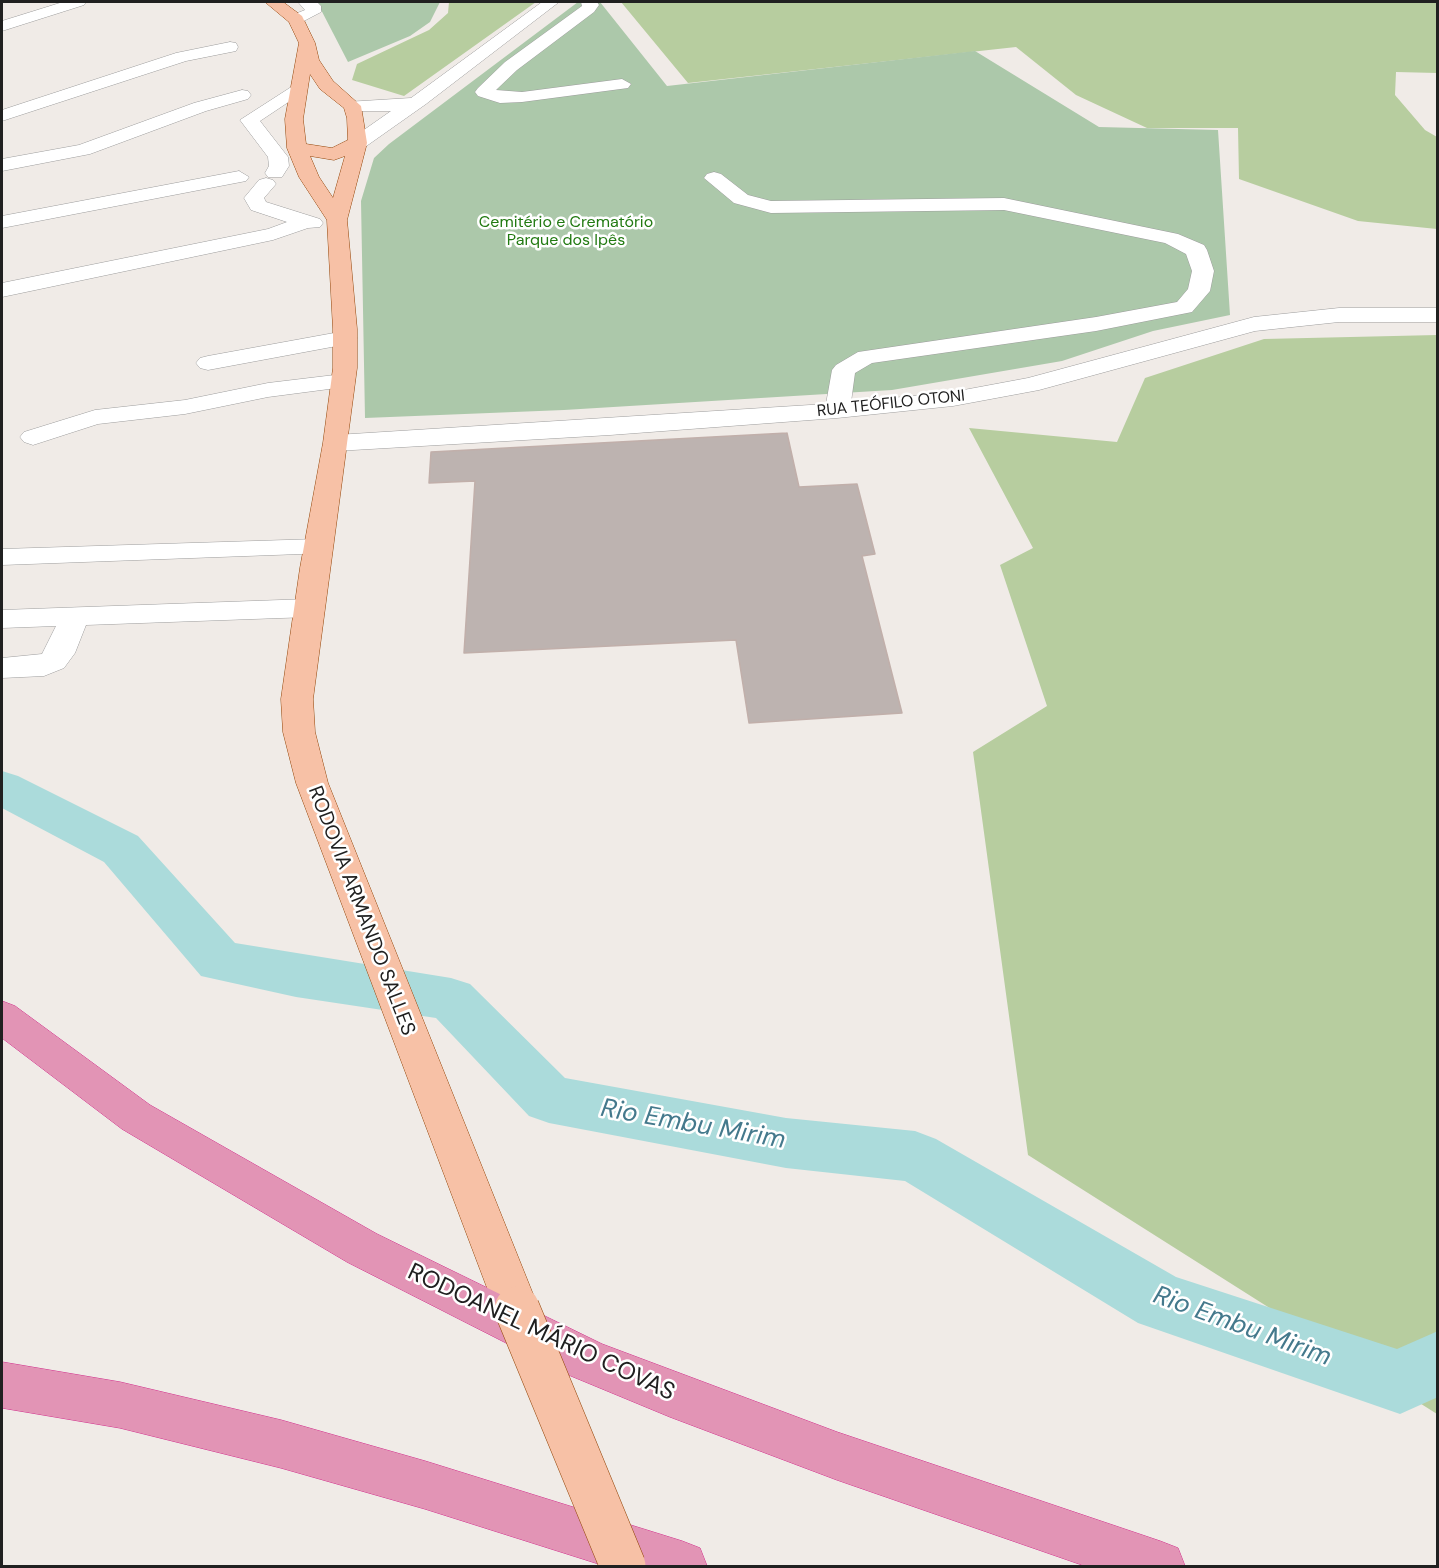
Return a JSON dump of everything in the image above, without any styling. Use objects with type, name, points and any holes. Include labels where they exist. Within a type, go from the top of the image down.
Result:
[{"type":"highway","name":"RODOANEL MÁRIO COVAS","points":[[2,1017],[136,1117],[363,1248],[587,1360],[670,1394],[848,1460],[1039,1527],[1160,1566]]},
{"type":"highway","points":[[2,1384],[120,1405],[281,1444],[425,1485],[682,1566]]},
{"type":"main road","points":[[273,2],[296,19],[308,43],[310,60],[326,85],[352,106]]},
{"type":"main road","name":"RODOVIA ARMANDO SALLES","points":[[308,43],[295,115],[297,148],[299,158],[321,194],[338,232]]},
{"type":"main road","points":[[295,115],[320,109],[352,106]]},
{"type":"main road","name":"RODOVIA ARMANDO SALLES","points":[[352,106],[356,118],[358,143],[338,232],[345,338],[343,381],[336,443],[316,558],[297,699],[299,732],[312,783],[513,1298],[623,1566]]},
{"type":"main road","points":[[297,148],[334,154],[358,143]]},
{"type":"street","points":[[2,26],[78,2]]},
{"type":"street","points":[[296,19],[313,12],[312,6],[306,2]]},
{"type":"street","points":[[358,143],[420,100],[551,2]]},
{"type":"street","points":[[590,2],[588,9],[512,66],[484,92],[500,98],[522,97],[622,84]]},
{"type":"street","points":[[2,116],[182,57],[230,47]]},
{"type":"street","points":[[273,234],[279,225],[277,218],[258,185],[270,150],[249,120],[299,87]]},
{"type":"street","points":[[2,165],[82,150],[200,107],[242,95]]},
{"type":"street","points":[[352,106],[402,106],[420,100]]},
{"type":"street","points":[[266,108],[295,115]]},
{"type":"street","points":[[714,178],[741,200],[771,207],[1004,204],[1131,228],[1171,238],[1196,250],[1203,271],[1199,291],[1184,307],[1096,324],[867,357],[844,370],[837,411]]},
{"type":"street","points":[[258,185],[308,221],[338,232]]},
{"type":"street","points":[[2,222],[258,185],[301,207],[321,194]]},
{"type":"street","points":[[2,290],[273,234],[308,221]]},
{"type":"street","name":"RUA TEÓFILO OTONI","points":[[336,443],[837,411],[953,399],[1030,385],[1254,324],[1339,315],[1437,315]]},
{"type":"street","points":[[208,363],[259,355],[306,343],[345,338]]},
{"type":"street","points":[[33,436],[95,417],[184,406],[268,390],[343,381]]},
{"type":"street","points":[[2,557],[316,558]]},
{"type":"street","points":[[2,577],[316,558]]},
{"type":"street","points":[[2,619],[309,608]]},
{"type":"street","points":[[2,668],[44,666],[53,661],[60,653],[75,615]]},
{"type":"green space","points":[[317,2],[440,2],[430,22],[410,36],[348,62]]},
{"type":"green space","points":[[449,2],[536,2],[404,96],[352,80],[357,64],[429,30],[448,13]]},
{"type":"green space","name":"Cemitério e Crematório Parque dos Ipês","points":[[578,2],[600,2],[667,86],[975,51],[1099,127],[1218,130],[1230,315],[1153,331],[1062,361],[892,390],[564,410],[365,418],[361,201],[374,158],[389,144]]},
{"type":"green space","points":[[621,2],[1437,2],[1437,73],[1396,72],[1395,95],[1425,130],[1437,137],[1437,229],[1358,221],[1239,179],[1238,128],[1147,128],[1076,95],[1016,47],[688,83]]},
{"type":"green space","points":[[1438,335],[1437,1414],[1028,1155],[973,752],[1047,706],[1000,565],[1033,548],[969,428],[1117,442],[1145,378],[1264,339]]},
{"type":"building","points":[[787,433],[799,487],[857,484],[875,554],[862,556],[902,713],[749,723],[736,640],[464,653],[475,481],[429,483],[431,452]]},
{"type":"waterway","name":"Rio Embu Mirim","points":[[2,788],[121,849],[219,961],[296,976],[451,999],[549,1099],[786,1143],[915,1157],[1160,1302],[1400,1382],[1438,1362]]}]
